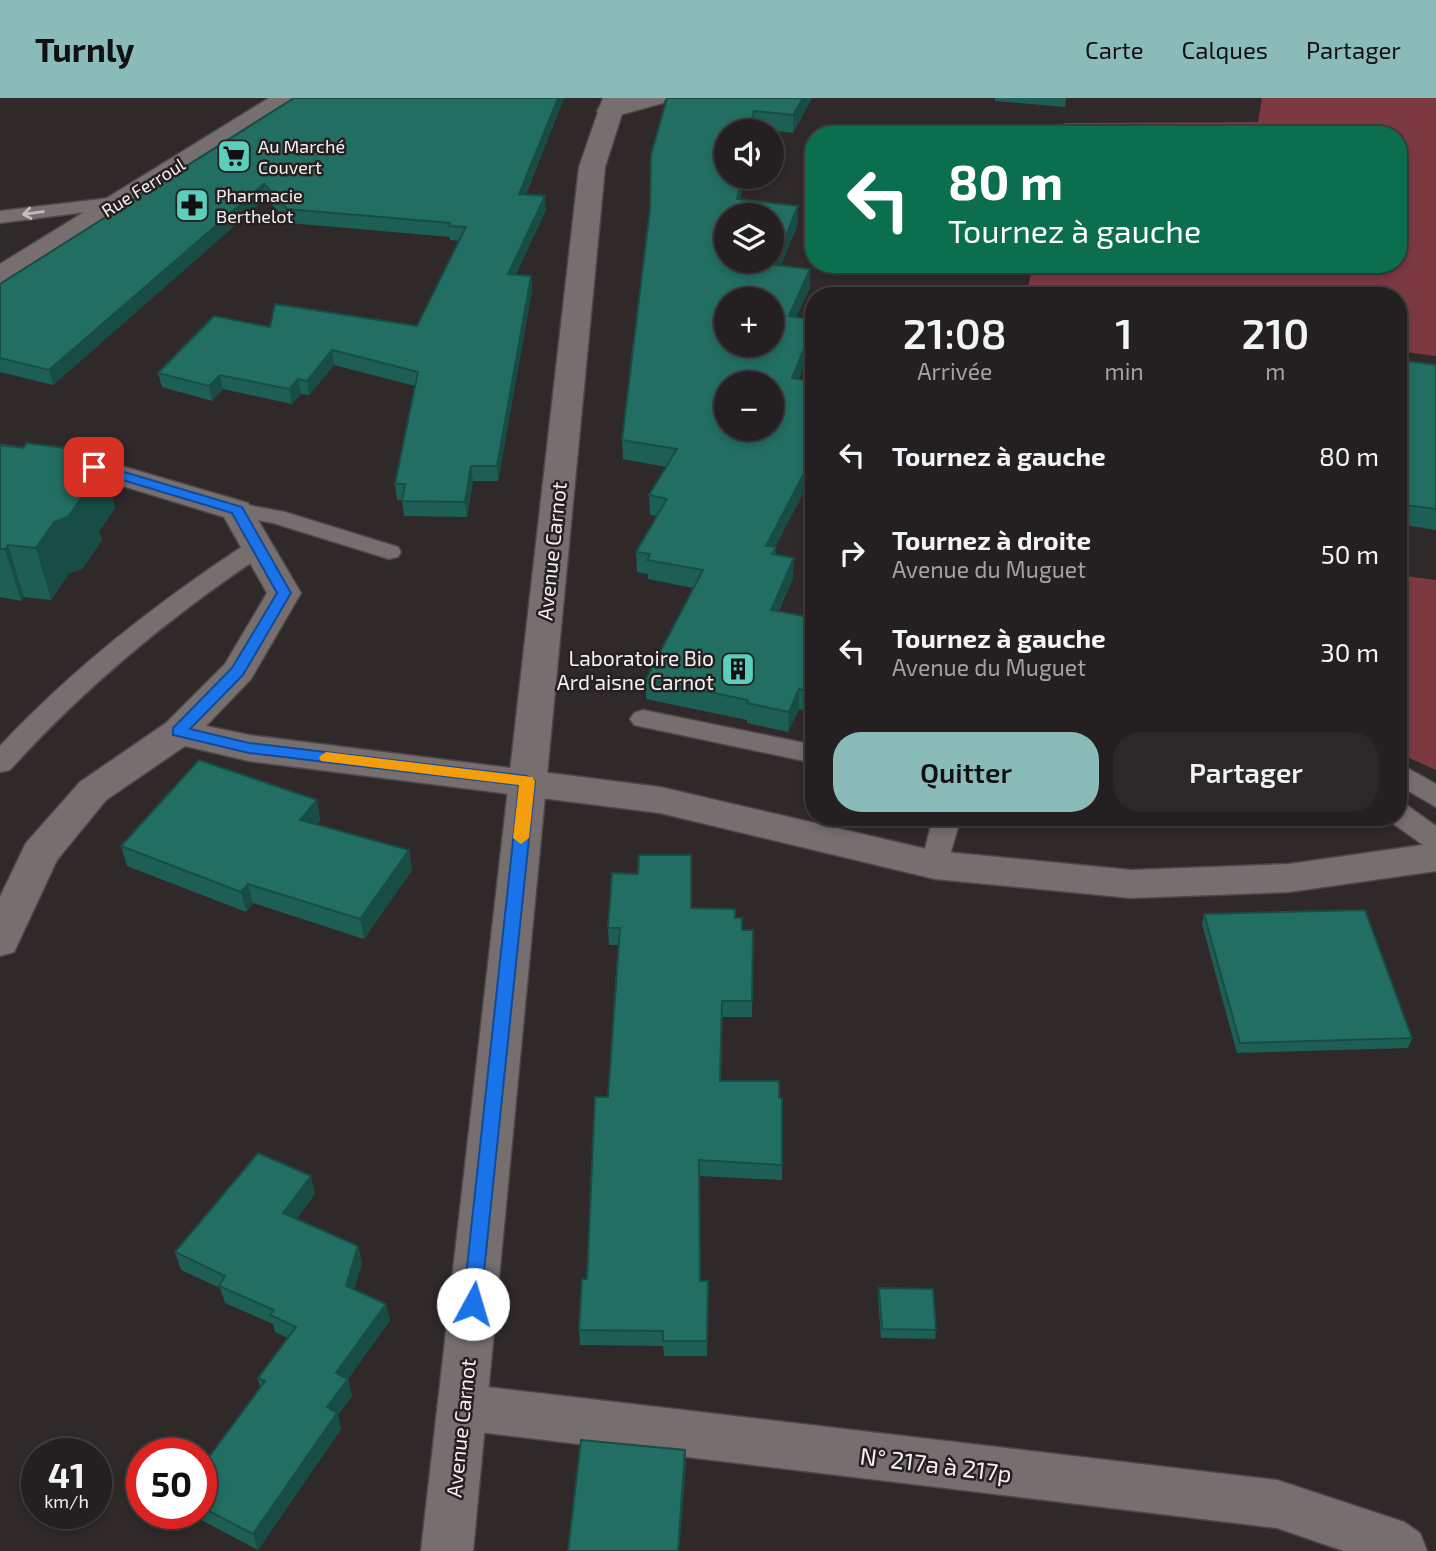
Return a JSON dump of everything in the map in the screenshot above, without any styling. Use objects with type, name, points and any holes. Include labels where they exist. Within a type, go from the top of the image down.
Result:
[{"type":"street","name":"Rue Ferroul","points":[[0,276],[286,98]]},
{"type":"street","points":[[612,105],[654,98]]},
{"type":"street","name":"Avenue Carnot","points":[[447,1551],[592,167],[612,105]]},
{"type":"street","points":[[0,454],[94,467],[237,510],[284,593],[238,671],[179,732],[93,791],[40,853],[0,942]]},
{"type":"street","points":[[179,732],[249,748],[527,781],[660,800],[934,865],[1130,884],[1289,878],[1436,857]]},
{"type":"street","name":"N° 217a à 217p","points":[[462,1407],[1277,1504],[1386,1540],[1401,1551]]},
{"type":"lane","points":[[0,217],[118,202]]},
{"type":"lane","points":[[237,510],[277,517],[389,552]]},
{"type":"lane","points":[[0,763],[43,714],[123,646],[258,547]]},
{"type":"lane","points":[[643,719],[805,752]]},
{"type":"lane","points":[[1407,778],[1436,796]]},
{"type":"lane","points":[[1407,819],[1436,840]]},
{"type":"lane","points":[[934,865],[945,826]]},
{"type":"shaded area","points":[[1262,98],[1436,98],[1436,356],[1407,352],[1407,287],[1028,287],[1031,273],[1407,273],[1407,126],[1063,126],[1064,123],[1258,122]]},
{"type":"shaded area","points":[[1407,576],[1436,580],[1436,770],[1407,757]]},
{"type":"building","points":[[294,98],[558,98],[519,194],[545,196],[508,274],[531,276],[497,466],[471,466],[465,502],[402,501],[405,484],[395,484],[418,372],[332,350],[307,381],[298,379],[289,389],[220,375],[209,386],[158,373],[214,316],[270,327],[275,304],[417,326],[466,227],[449,226],[450,223],[287,209],[264,184],[49,370],[0,358],[0,284]]},
{"type":"building","points":[[667,98],[803,98],[793,115],[754,111],[752,119],[714,119],[714,189],[739,189],[737,199],[772,203],[714,203],[714,273],[784,273],[784,266],[805,268],[805,273],[808,273],[789,316],[805,319],[805,347],[792,378],[805,380],[805,471],[766,546],[776,547],[772,554],[794,558],[771,610],[805,616],[805,691],[799,689],[789,712],[747,703],[748,700],[646,679],[703,570],[647,560],[650,554],[636,552],[667,499],[649,495],[677,449],[622,440],[650,209],[651,155]]},
{"type":"building","points":[[784,204],[798,206],[784,240]]},
{"type":"building","points":[[1407,361],[1436,365],[1436,509],[1407,505]]},
{"type":"building","points":[[27,443],[79,450],[76,453],[102,457],[85,480],[88,488],[68,517],[54,522],[36,548],[8,545],[5,549],[0,549],[0,445],[23,448]]},
{"type":"building","points":[[199,760],[317,800],[300,820],[409,850],[360,919],[248,884],[241,892],[121,846]]},
{"type":"building","points":[[639,855],[691,855],[691,908],[735,909],[735,918],[742,918],[742,930],[753,930],[752,1001],[722,1001],[720,1081],[779,1081],[779,1098],[782,1098],[782,1165],[699,1160],[700,1281],[708,1281],[707,1341],[663,1341],[663,1331],[579,1330],[582,1279],[587,1279],[595,1097],[608,1097],[620,928],[608,928],[612,873],[638,874]]},
{"type":"building","points":[[1365,910],[1412,1038],[1240,1043],[1204,914]]},
{"type":"building","points":[[258,1153],[311,1176],[283,1213],[358,1246],[346,1286],[386,1304],[336,1373],[348,1379],[327,1407],[337,1413],[253,1534],[217,1515],[217,1446],[265,1381],[258,1378],[296,1327],[270,1315],[274,1310],[219,1286],[225,1276],[175,1252]]},
{"type":"building","points":[[879,1288],[933,1289],[936,1330],[882,1329]]},
{"type":"building","points":[[581,1440],[685,1450],[678,1551],[568,1551]]},
{"type":"slow traffic","points":[[326,757],[527,781],[521,838]]},
{"type":"place","name":"Au Marché Couvert","points":[[234,156]]},
{"type":"place","name":"Pharmacie Berthelot","points":[[192,205]]},
{"type":"place","name":"Laboratoire Bio Ard'aisne Carnot","points":[[738,669]]},
{"type":"route","points":[[94,467],[237,510],[284,593],[238,671],[179,732],[249,748],[527,781],[473,1304]]}]
